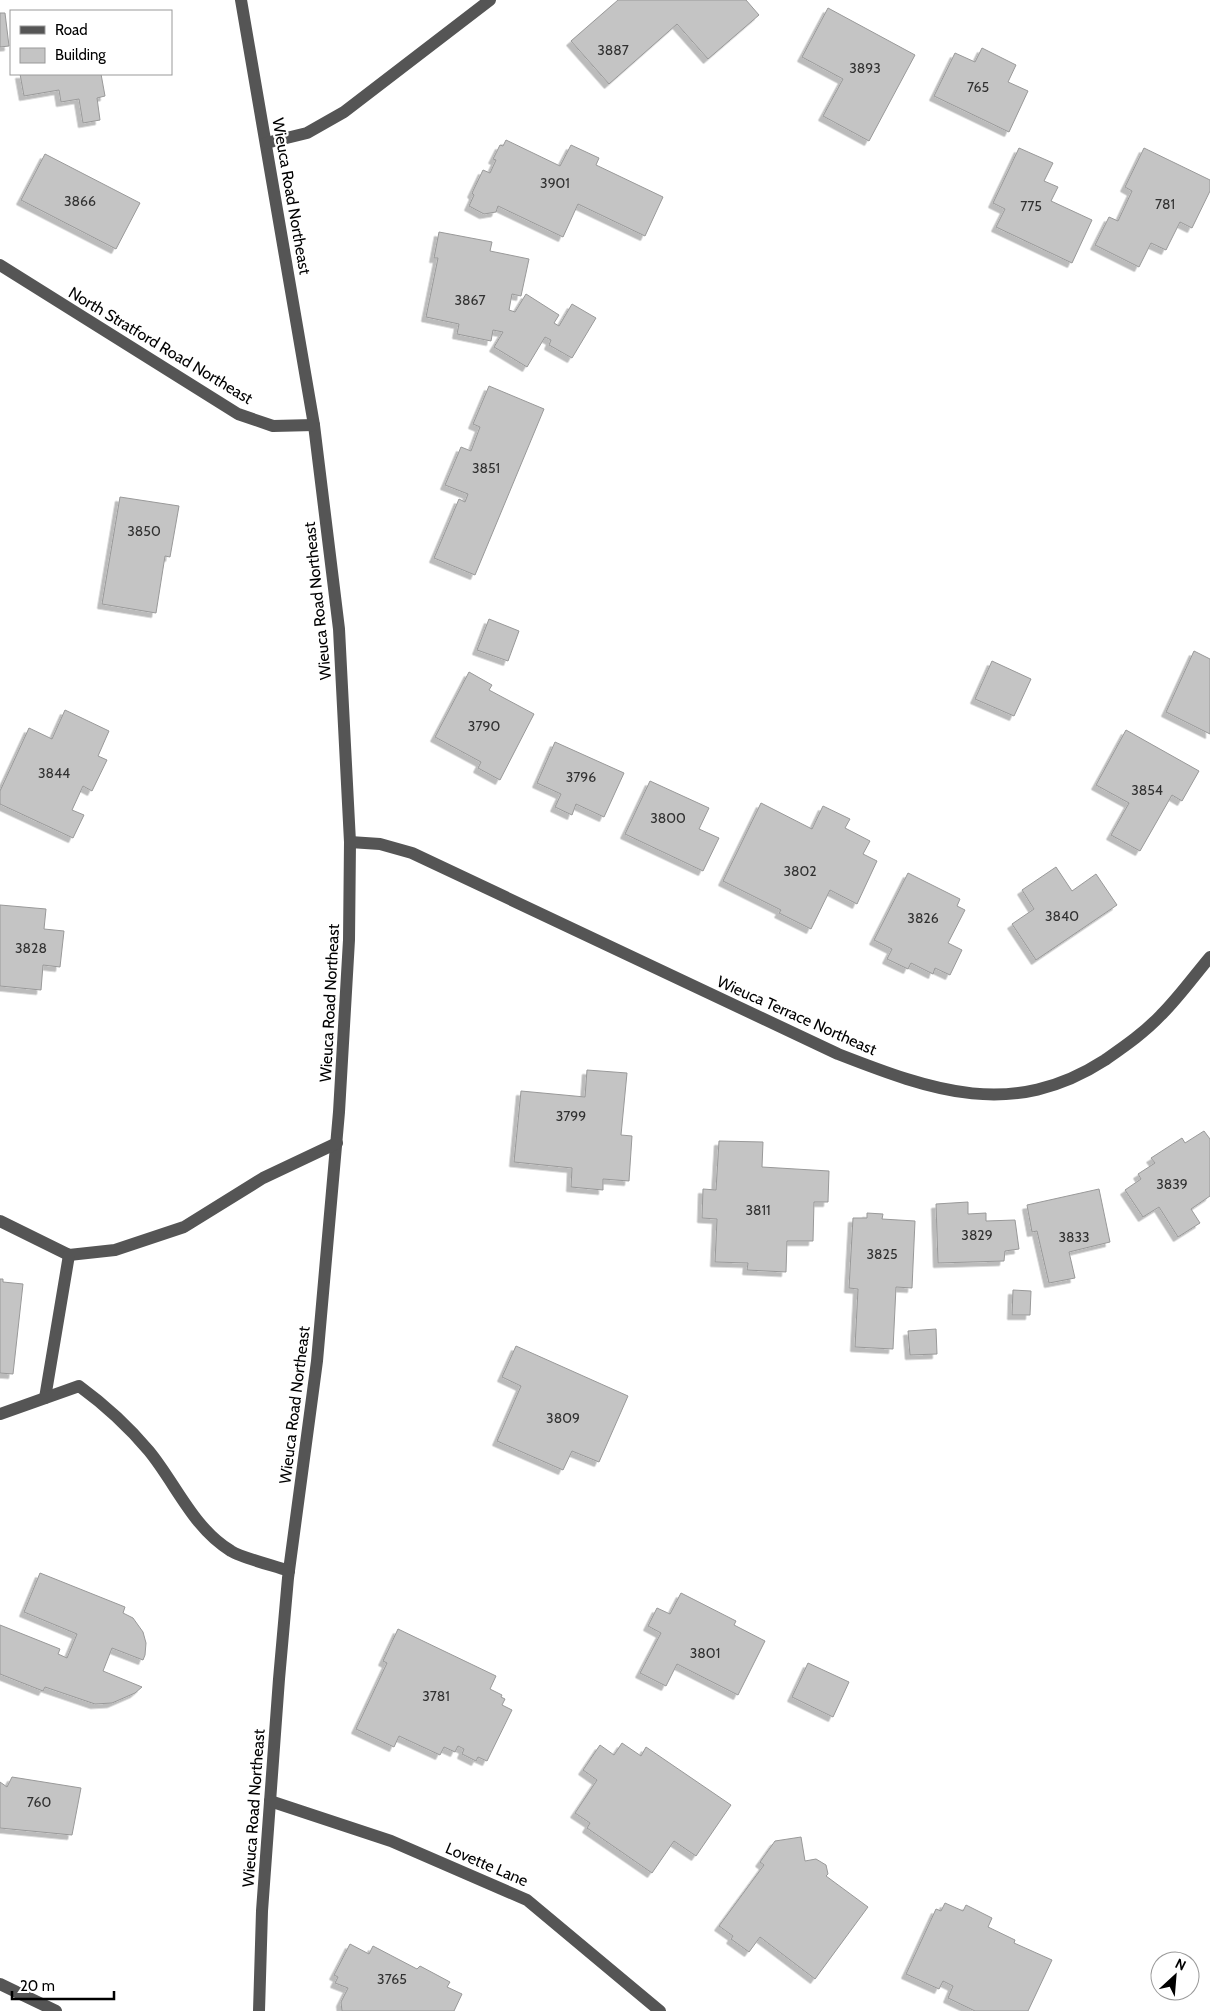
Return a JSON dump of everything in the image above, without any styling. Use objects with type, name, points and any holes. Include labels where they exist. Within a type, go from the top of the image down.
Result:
[{"type":"street","name":"Wieuca Road Northeast","points":[[241,0],[314,425],[340,629],[350,842],[349,940],[336,1143],[317,1361],[289,1571],[262,1911],[260,2011]]},
{"type":"street","points":[[266,143],[307,133],[344,112],[490,0]]},
{"type":"street","name":"North Stratford Road Northeast","points":[[0,265],[238,414],[273,426],[314,425]]},
{"type":"street","name":"Wieuca Terrace Northeast","points":[[350,842],[380,844],[412,853],[838,1054],[898,1078],[958,1092],[1004,1096],[1048,1088],[1087,1071],[1133,1042],[1162,1015],[1210,957]]},
{"type":"street","points":[[0,1220],[69,1254],[115,1250],[184,1226],[263,1178],[336,1143]]},
{"type":"street","points":[[45,1398],[69,1254]]},
{"type":"street","points":[[0,1414],[79,1386],[114,1412],[150,1452],[177,1493],[206,1529],[232,1552],[289,1571]]},
{"type":"street","name":"Lovette Lane","points":[[270,1801],[391,1841],[527,1900],[660,2011]]},
{"type":"street","points":[[0,1984],[56,2011]]},
{"type":"building","points":[[618,0],[746,0],[759,15],[708,59],[677,24],[609,84],[571,41]]},
{"type":"building","points":[[828,8],[915,55],[869,141],[823,116],[843,79],[802,57]]},
{"type":"building","points":[[0,13],[5,13],[9,46],[0,47]]},
{"type":"building","points":[[982,48],[1016,65],[1008,82],[1028,91],[1009,132],[934,96],[955,53],[975,62]]},
{"type":"building","points":[[20,75],[101,75],[105,96],[97,98],[100,120],[83,123],[79,99],[61,102],[59,90],[24,96]]},
{"type":"building","points":[[506,140],[560,166],[571,145],[599,158],[596,165],[663,197],[645,236],[578,204],[563,237],[498,206],[496,212],[484,214],[469,206],[474,195],[472,193],[483,170],[490,173],[496,160],[493,159],[500,145],[503,146]]},
{"type":"building","points":[[1019,148],[1053,163],[1044,181],[1058,187],[1051,201],[1092,220],[1072,263],[996,227],[1005,209],[993,203]]},
{"type":"building","points":[[1144,148],[1210,180],[1210,191],[1192,228],[1180,222],[1166,250],[1151,243],[1139,267],[1095,245],[1109,217],[1118,221],[1132,191],[1125,187]]},
{"type":"building","points":[[45,154],[140,203],[116,249],[21,200]]},
{"type":"building","points":[[439,232],[492,242],[490,251],[529,259],[521,296],[512,294],[509,310],[515,312],[526,294],[559,315],[554,323],[559,326],[572,304],[596,318],[572,358],[549,345],[551,340],[545,337],[527,367],[494,347],[503,332],[493,330],[491,341],[457,334],[459,324],[426,317],[438,258],[434,258]]},
{"type":"building","points":[[489,386],[544,409],[475,575],[434,558],[459,499],[465,502],[468,494],[445,485],[461,447],[471,451],[480,427],[473,424]]},
{"type":"building","points":[[120,497],[179,506],[170,557],[165,556],[156,613],[102,604]]},
{"type":"building","points":[[489,619],[519,631],[508,661],[477,650]]},
{"type":"building","points":[[1194,651],[1210,659],[1210,734],[1166,712]]},
{"type":"building","points":[[992,661],[1031,679],[1014,716],[975,699]]},
{"type":"building","points":[[469,672],[492,685],[489,690],[534,714],[500,780],[478,768],[481,762],[435,737]]},
{"type":"building","points":[[65,710],[109,731],[98,756],[107,760],[92,791],[83,786],[72,810],[84,815],[73,838],[0,804],[0,791],[29,728],[52,739]]},
{"type":"building","points":[[1126,730],[1199,771],[1182,801],[1172,795],[1140,851],[1111,835],[1129,803],[1096,785]]},
{"type":"building","points":[[555,742],[624,773],[604,817],[576,804],[572,815],[555,807],[561,794],[537,783]]},
{"type":"building","points":[[650,781],[709,808],[699,829],[719,838],[703,871],[625,834]]},
{"type":"building","points":[[761,803],[812,829],[823,806],[850,819],[845,828],[870,841],[863,854],[877,861],[857,904],[830,890],[811,929],[779,913],[781,910],[723,881]]},
{"type":"building","points":[[1056,867],[1072,891],[1096,874],[1117,905],[1036,960],[1012,924],[1034,909],[1022,890]]},
{"type":"building","points":[[908,873],[960,899],[957,906],[965,910],[948,943],[962,950],[950,975],[935,968],[933,974],[911,963],[908,969],[887,959],[892,949],[874,940]]},
{"type":"building","points":[[0,905],[46,909],[44,929],[64,931],[60,967],[43,965],[41,990],[0,986]]},
{"type":"building","points":[[587,1070],[627,1073],[621,1135],[632,1136],[629,1181],[603,1179],[603,1190],[571,1187],[572,1168],[514,1162],[521,1091],[585,1097]]},
{"type":"building","points":[[1204,1131],[1210,1139],[1210,1196],[1191,1209],[1200,1223],[1178,1237],[1159,1207],[1143,1217],[1125,1190],[1141,1179],[1138,1174],[1155,1163],[1151,1158],[1182,1138],[1185,1143]]},
{"type":"building","points":[[719,1141],[763,1142],[762,1167],[829,1171],[828,1202],[814,1202],[813,1241],[787,1241],[786,1272],[747,1270],[748,1263],[715,1262],[717,1219],[702,1218],[703,1189],[716,1190]]},
{"type":"building","points":[[1099,1189],[1110,1242],[1069,1252],[1075,1278],[1049,1283],[1037,1231],[1032,1232],[1027,1205]]},
{"type":"building","points":[[968,1202],[968,1214],[986,1213],[986,1221],[1015,1220],[1019,1249],[1005,1251],[1004,1261],[938,1263],[936,1204]]},
{"type":"building","points":[[867,1213],[883,1214],[882,1219],[915,1221],[912,1288],[896,1287],[893,1349],[855,1347],[858,1289],[849,1288],[853,1218],[867,1218]]},
{"type":"building","points":[[0,1279],[3,1279],[3,1282],[23,1284],[13,1374],[0,1373]]},
{"type":"building","points":[[1013,1290],[1031,1291],[1030,1315],[1012,1315]]},
{"type":"building","points":[[936,1329],[937,1354],[910,1355],[908,1331]]},
{"type":"building","points":[[516,1346],[628,1396],[599,1462],[572,1451],[563,1470],[497,1441],[521,1386],[502,1377]]},
{"type":"building","points":[[40,1573],[125,1607],[123,1613],[133,1618],[143,1632],[146,1643],[145,1655],[143,1660],[112,1648],[103,1671],[142,1687],[135,1693],[112,1703],[95,1704],[45,1687],[43,1691],[0,1674],[0,1625],[60,1649],[58,1654],[67,1658],[77,1634],[24,1612]]},
{"type":"building","points":[[681,1593],[736,1621],[734,1625],[765,1641],[738,1695],[677,1664],[666,1686],[640,1673],[661,1633],[648,1626],[657,1608],[670,1614]]},
{"type":"building","points":[[398,1629],[496,1676],[490,1689],[502,1695],[501,1697],[505,1699],[502,1705],[512,1710],[487,1761],[478,1757],[476,1761],[462,1754],[464,1749],[458,1746],[455,1752],[444,1747],[440,1755],[399,1736],[394,1747],[356,1729],[387,1663],[383,1661]]},
{"type":"building","points":[[808,1663],[849,1682],[833,1717],[792,1697]]},
{"type":"building","points":[[622,1743],[641,1756],[646,1747],[731,1805],[696,1856],[674,1841],[652,1873],[587,1828],[590,1823],[575,1813],[597,1780],[583,1770],[600,1745],[614,1755]]},
{"type":"building","points":[[12,1777],[81,1788],[72,1835],[0,1828],[0,1782],[7,1787]]},
{"type":"building","points":[[801,1837],[805,1861],[816,1859],[826,1865],[828,1874],[826,1876],[868,1907],[815,1979],[760,1937],[749,1952],[731,1939],[733,1936],[719,1926],[764,1865],[760,1862],[775,1841]]},
{"type":"building","points":[[945,1903],[963,1911],[966,1905],[992,1918],[988,1927],[1015,1940],[1014,1943],[1052,1960],[1028,2011],[975,2011],[948,1998],[953,1986],[943,1981],[939,1989],[906,1974],[936,1909],[941,1911]]},
{"type":"building","points":[[350,1944],[369,1954],[373,1946],[417,1969],[420,1966],[450,1982],[447,1987],[462,1994],[454,2011],[342,2011],[341,2002],[348,1988],[335,1983],[338,1977],[334,1975]]}]
